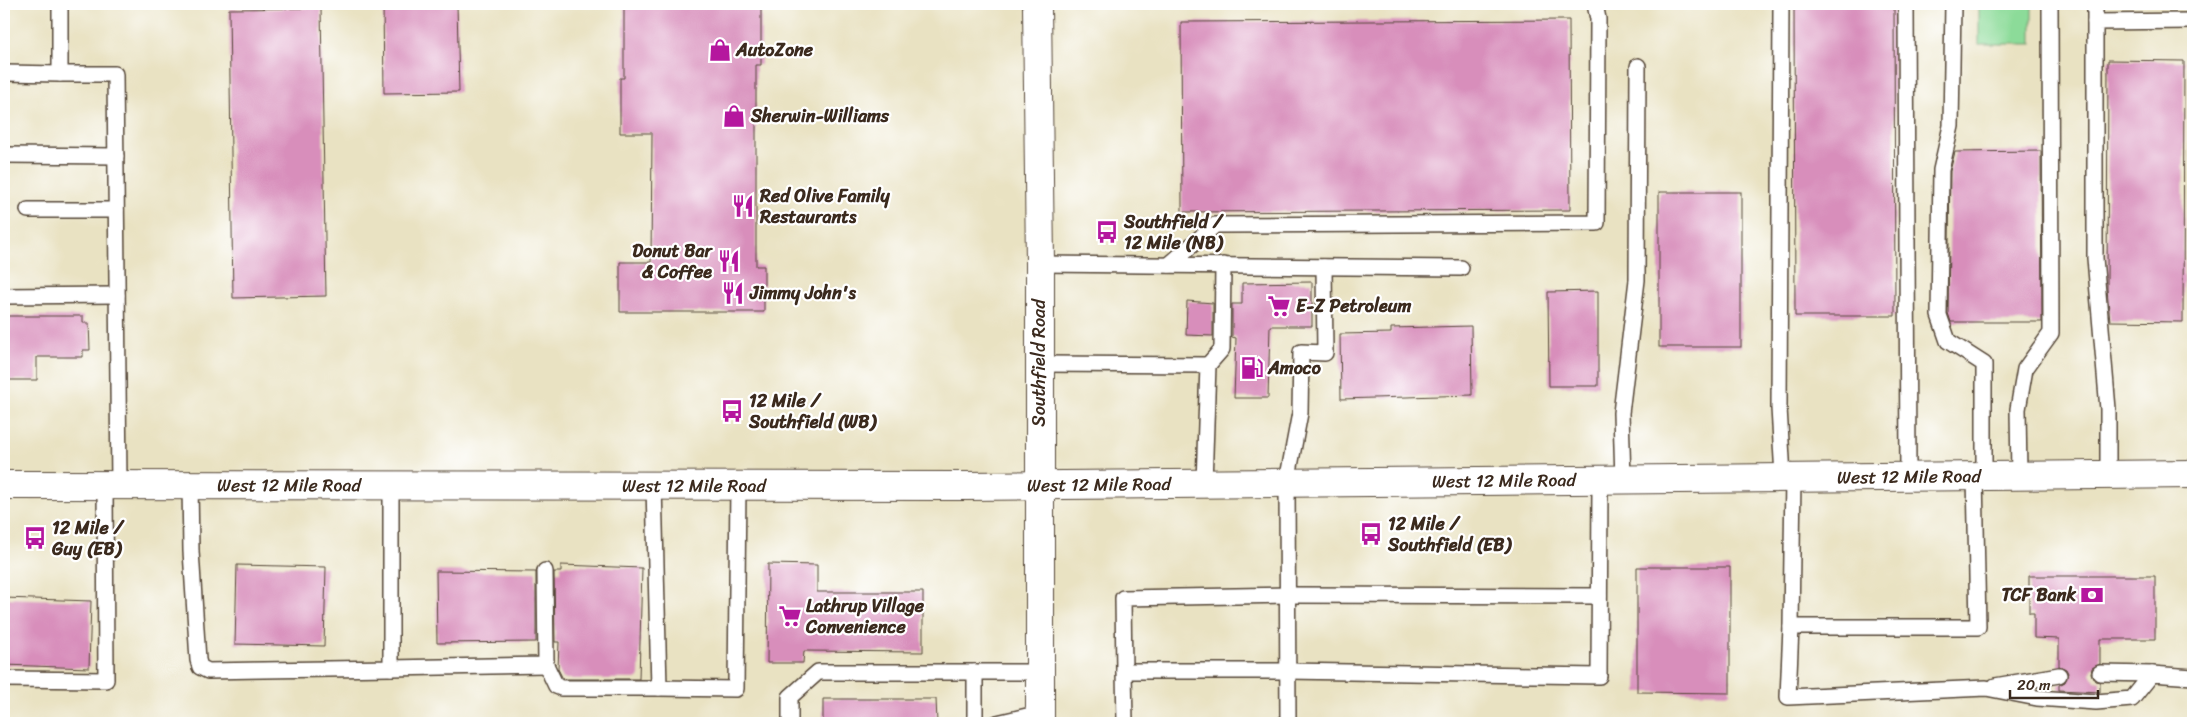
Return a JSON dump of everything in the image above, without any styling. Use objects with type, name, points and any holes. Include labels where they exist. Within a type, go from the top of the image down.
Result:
[{"type":"main road","name":"Southfield Road","points":[[1037,4],[1040,264],[1040,718]]},
{"type":"main road","name":"West 12 Mile Road","points":[[4,485],[1039,484],[2193,474]]},
{"type":"lane","points":[[60,4],[60,74]]},
{"type":"lane","points":[[1169,265],[1215,225],[1597,223],[1598,19],[1595,4]]},
{"type":"lane","points":[[1781,4],[1779,408],[1788,477],[1791,627],[1788,698],[1986,688],[2059,675]]},
{"type":"lane","points":[[1906,4],[1908,476]]},
{"type":"lane","points":[[1791,627],[1978,627],[1979,475],[1984,364],[1948,341],[1939,315],[1941,170],[1951,126],[1953,4]]},
{"type":"lane","points":[[2019,475],[2018,409],[2025,369],[2051,333],[2050,4]]},
{"type":"lane","points":[[2095,4],[2095,258],[2108,409],[2108,474]]},
{"type":"lane","points":[[2095,22],[2193,21]]},
{"type":"lane","points":[[1124,671],[1288,671],[1599,676],[1599,596],[1611,480],[1637,280],[1638,66]]},
{"type":"lane","points":[[4,74],[115,74],[117,295],[106,680],[4,679]]},
{"type":"lane","points":[[4,155],[116,156]]},
{"type":"lane","points":[[28,210],[116,210]]},
{"type":"lane","points":[[1040,264],[1461,268]]},
{"type":"lane","points":[[1204,483],[1208,366],[1222,349],[1224,265]]},
{"type":"lane","points":[[1288,723],[1287,482],[1300,413],[1301,352],[1325,352],[1324,267]]},
{"type":"lane","points":[[4,296],[117,295]]},
{"type":"lane","points":[[1040,364],[1208,366]]},
{"type":"lane","points":[[190,484],[191,551],[200,667],[208,671],[546,665]]},
{"type":"lane","points":[[391,484],[391,668]]},
{"type":"lane","points":[[654,485],[659,688]]},
{"type":"lane","points":[[545,571],[546,665],[556,686],[562,688],[736,689],[738,485]]},
{"type":"lane","points":[[1125,723],[1123,598],[1287,595],[1599,596]]},
{"type":"lane","points":[[790,723],[790,697],[818,672],[1040,672]]},
{"type":"lane","points":[[975,672],[975,723]]},
{"type":"lane","points":[[2100,673],[2193,677]]},
{"type":"lane","points":[[1986,688],[2037,698],[2096,702],[2132,699],[2152,674]]},
{"type":"lane","points":[[997,723],[1040,718]]},
{"type":"green space","points":[[1979,4],[2032,4],[2032,44],[1979,44]]},
{"type":"building","points":[[383,4],[457,4],[459,92],[384,93]]},
{"type":"building","points":[[624,4],[761,4],[761,65],[756,65],[756,266],[764,266],[764,312],[620,312],[620,262],[651,262],[652,133],[620,133],[620,78],[624,78]]},
{"type":"building","points":[[1794,4],[1894,4],[1895,316],[1795,316]]},
{"type":"building","points":[[321,8],[326,296],[233,298],[229,9]]},
{"type":"building","points":[[1569,20],[1570,210],[1182,212],[1181,22]]},
{"type":"building","points":[[2108,60],[2184,61],[2183,322],[2110,321],[2107,289]]},
{"type":"building","points":[[2041,151],[2042,322],[1951,322],[1948,313],[1950,171],[1955,152]]},
{"type":"building","points":[[1659,192],[1741,192],[1741,347],[1659,347]]},
{"type":"building","points":[[1312,282],[1312,326],[1270,326],[1268,398],[1234,398],[1236,338],[1232,337],[1232,304],[1242,304],[1242,283]]},
{"type":"building","points":[[1598,291],[1598,386],[1549,386],[1548,292]]},
{"type":"building","points":[[1187,301],[1213,303],[1213,336],[1186,335]]},
{"type":"building","points":[[4,316],[83,316],[83,323],[89,323],[90,350],[83,350],[83,357],[37,357],[37,380],[4,380]]},
{"type":"building","points":[[1471,326],[1472,395],[1341,399],[1340,334],[1391,333],[1391,328]]},
{"type":"building","points":[[768,564],[817,565],[817,592],[923,592],[923,652],[804,651],[803,663],[767,663]]},
{"type":"building","points":[[237,565],[326,567],[324,646],[235,644]]},
{"type":"building","points":[[561,565],[642,568],[639,679],[563,679],[558,669],[559,642],[555,642],[554,572],[561,572]]},
{"type":"building","points":[[1637,567],[1730,567],[1730,693],[1637,692]]},
{"type":"building","points":[[436,571],[536,572],[536,642],[437,643]]},
{"type":"building","name":"TCF Bank","points":[[2029,576],[2155,576],[2155,639],[2100,639],[2100,664],[2092,668],[2091,673],[2095,681],[2100,682],[2100,692],[2059,690],[2059,685],[2065,682],[2068,673],[2066,669],[2059,666],[2059,639],[2034,638],[2034,613],[2029,613]]},
{"type":"building","points":[[4,598],[91,601],[89,668],[4,665]]},
{"type":"building","points":[[823,699],[936,699],[937,723],[823,723]]},
{"type":"place","name":"AutoZone","points":[[720,50]]},
{"type":"place","name":"Sherwin-Williams","points":[[734,116]]},
{"type":"place","name":"Red Olive Family Restaurants","points":[[743,206]]},
{"type":"place","name":"Southfield / 12 Mile (NB)","points":[[1107,232]]},
{"type":"place","name":"Donut Bar & Coffee","points":[[729,261]]},
{"type":"place","name":"Jimmy John's","points":[[733,293]]},
{"type":"place","name":"E-Z Petroleum","points":[[1279,306]]},
{"type":"place","name":"Amoco","points":[[1252,368]]},
{"type":"place","name":"12 Mile / Southfield (WB)","points":[[732,411]]},
{"type":"place","name":"12 Mile / Southfield (EB)","points":[[1371,534]]},
{"type":"place","name":"12 Mile / Guy (EB)","points":[[35,538]]},
{"type":"place","name":"TCF Bank","points":[[2092,595]]},
{"type":"place","name":"Lathrup Village Convenience","points":[[790,616]]}]
